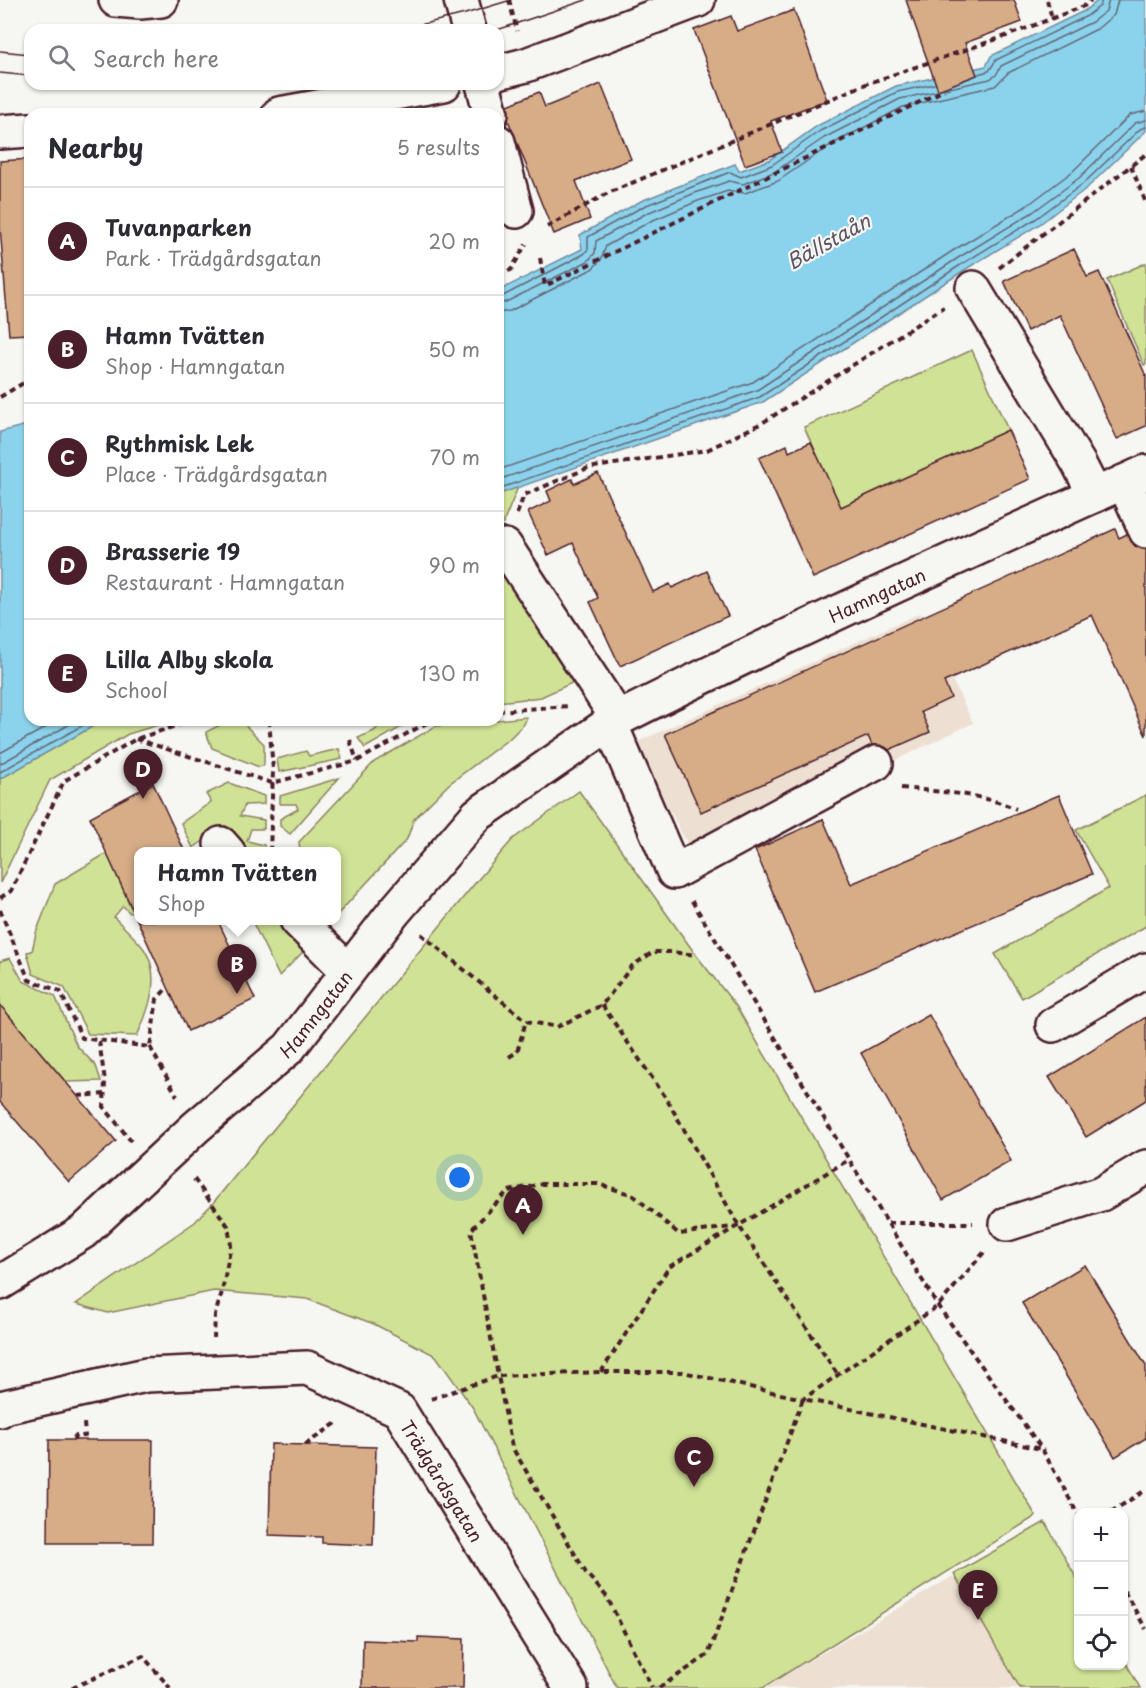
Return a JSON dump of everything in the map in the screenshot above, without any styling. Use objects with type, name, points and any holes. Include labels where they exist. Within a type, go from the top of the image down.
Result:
[{"type":"street","points":[[116,0],[140,2],[161,0]]},
{"type":"street","points":[[462,0],[468,24]]},
{"type":"street","points":[[504,70],[526,65],[698,0]]},
{"type":"street","points":[[312,108],[411,90]]},
{"type":"street","points":[[485,90],[489,108]]},
{"type":"street","points":[[0,132],[24,130]]},
{"type":"street","points":[[504,161],[523,223]]},
{"type":"street","points":[[973,288],[1079,464],[1121,483],[1146,531]]},
{"type":"street","name":"Hamngatan","points":[[0,1283],[83,1232],[196,1127],[289,1047],[394,912],[477,814],[618,719],[724,666],[1121,483]]},
{"type":"street","points":[[505,546],[618,719],[674,873],[876,763]]},
{"type":"street","points":[[301,925],[348,971]]},
{"type":"street","points":[[1053,1025],[1146,970]]},
{"type":"street","points":[[1007,1224],[1101,1194],[1146,1167]]},
{"type":"street","name":"Trädgårdsgatan","points":[[0,1410],[4,1407],[146,1375],[307,1368],[399,1410],[571,1688]]},
{"type":"path","points":[[1047,0],[1052,18]]},
{"type":"path","points":[[504,272],[511,270],[523,223],[608,193],[855,88],[1052,18],[1084,6],[1091,0]]},
{"type":"path","points":[[540,258],[545,286],[944,90]]},
{"type":"path","points":[[505,546],[524,495],[588,468],[707,450],[762,423],[973,288],[1146,154]]},
{"type":"path","points":[[1131,166],[1146,203]]},
{"type":"path","points":[[0,397],[24,383]]},
{"type":"path","points":[[504,711],[577,706],[618,719]]},
{"type":"path","points":[[0,898],[12,891],[64,781],[136,739],[176,726]]},
{"type":"path","points":[[269,726],[272,783],[270,847]]},
{"type":"path","points":[[136,739],[272,783],[357,761],[419,727]]},
{"type":"path","points":[[350,740],[357,761]]},
{"type":"path","points":[[876,763],[896,788],[976,797],[1000,802],[1016,809]]},
{"type":"path","points":[[674,873],[938,1306],[1042,1449],[1075,1508]]},
{"type":"path","points":[[0,910],[29,980],[60,991],[82,1038],[150,1047]]},
{"type":"path","points":[[394,912],[526,1021],[557,1027],[602,1005],[632,966],[653,952],[696,955]]},
{"type":"path","points":[[168,987],[157,999],[150,1047],[181,1103]]},
{"type":"path","points":[[602,1005],[666,1098],[739,1226],[838,1376]]},
{"type":"path","points":[[509,1057],[517,1052],[526,1021]]},
{"type":"path","points":[[99,1041],[105,1082],[104,1107],[133,1143]]},
{"type":"path","points":[[78,1096],[104,1094]]},
{"type":"path","points":[[601,1371],[669,1267],[850,1159]]},
{"type":"path","points":[[194,1179],[228,1226],[231,1245],[222,1292],[214,1316],[212,1372]]},
{"type":"path","points":[[652,1688],[607,1597],[586,1573],[512,1447],[471,1230],[508,1191],[542,1184],[598,1184],[633,1195],[679,1234],[739,1226]]},
{"type":"path","points":[[888,1222],[1007,1224]]},
{"type":"path","points":[[659,1688],[708,1654],[803,1399],[938,1306],[1007,1224]]},
{"type":"path","points":[[399,1410],[498,1376],[601,1371],[683,1372],[1042,1449]]},
{"type":"path","points":[[305,1445],[335,1424],[338,1416]]},
{"type":"path","points":[[1118,1508],[1146,1491]]},
{"type":"path","points":[[1128,1598],[1146,1629]]},
{"type":"path","points":[[72,1688],[143,1656],[170,1688]]},
{"type":"shaded area","points":[[920,613],[973,723],[694,857],[635,743]]},
{"type":"shaded area","points":[[1045,1522],[1074,1574],[1074,1670],[1128,1670],[1128,1666],[1140,1688],[763,1688]]},
{"type":"green space","points":[[1146,263],[1146,364],[1144,365],[1107,280]]},
{"type":"green space","points":[[972,350],[1008,430],[841,507],[804,427]]},
{"type":"green space","points":[[518,487],[504,521],[504,492]]},
{"type":"green space","points":[[504,565],[574,682],[541,697],[504,701]]},
{"type":"green space","points":[[527,717],[524,724],[510,738],[449,784],[414,819],[407,839],[341,911],[341,847],[300,847],[299,842],[374,762],[436,726],[504,726],[504,719]]},
{"type":"green space","points":[[93,726],[155,726],[128,734],[50,780],[0,883],[0,779]]},
{"type":"green space","points":[[218,726],[246,726],[264,744],[264,765],[259,767],[212,748],[206,732]]},
{"type":"green space","points":[[379,726],[403,726],[365,748],[358,738],[374,731]]},
{"type":"green space","points":[[339,749],[342,759],[279,772],[277,759],[306,751],[309,756]]},
{"type":"green space","points":[[339,778],[290,834],[280,826],[280,819],[298,809],[296,804],[280,804],[280,796]]},
{"type":"green space","points":[[229,783],[264,796],[264,804],[245,805],[240,816],[264,820],[264,829],[251,829],[247,841],[264,845],[264,847],[244,847],[226,826],[193,847],[181,823],[211,802],[206,794]]},
{"type":"green space","points":[[579,791],[696,955],[736,1006],[1036,1516],[763,1688],[617,1688],[473,1408],[436,1356],[374,1324],[307,1299],[214,1291],[108,1313],[76,1304],[195,1222],[513,839]]},
{"type":"green space","points":[[1146,795],[1146,926],[1022,998],[995,954],[1109,888],[1076,830]]},
{"type":"green space","points":[[107,853],[133,912],[130,913],[123,906],[114,917],[144,949],[152,970],[152,992],[137,1036],[88,1034],[64,987],[33,974],[27,952],[32,951],[36,933],[55,884]]},
{"type":"green space","points":[[254,925],[283,925],[305,950],[279,976]]},
{"type":"green space","points":[[10,958],[23,981],[55,996],[77,1046],[96,1066],[101,1081],[66,1082],[0,1005],[0,961]]},
{"type":"green space","points":[[1045,1522],[1074,1574],[1074,1670],[1128,1670],[1128,1666],[1140,1688],[1020,1688],[954,1574]]},
{"type":"water","name":"Bällstaån","points":[[1099,0],[1146,0],[1146,131],[1087,188],[1040,224],[966,269],[763,402],[504,492],[504,288],[582,249],[580,235],[641,201],[735,164],[739,171],[769,160],[817,126],[896,86],[986,66],[991,56],[1084,11]]},
{"type":"water","points":[[24,426],[24,726],[93,726],[0,779],[0,432]]},
{"type":"building","points":[[906,0],[1014,0],[1022,22],[965,43],[977,75],[938,90]]},
{"type":"building","points":[[794,10],[827,100],[771,121],[782,152],[745,165],[694,30],[731,16],[737,31]]},
{"type":"building","points":[[601,84],[631,159],[576,181],[590,219],[554,234],[508,120],[508,105],[539,92],[545,107]]},
{"type":"building","points":[[24,159],[24,334],[9,335],[0,227],[0,161]]},
{"type":"building","points":[[1074,249],[1087,277],[1099,272],[1146,376],[1146,426],[1117,439],[1060,315],[1027,331],[1004,281]]},
{"type":"building","points":[[1008,430],[1030,479],[813,578],[759,458],[787,445],[789,452],[811,442],[841,507]]},
{"type":"building","points":[[598,473],[653,592],[670,584],[672,588],[707,571],[728,616],[620,666],[590,602],[598,598],[573,543],[548,555],[528,512],[551,501],[547,491],[572,479],[574,484]]},
{"type":"building","points":[[1115,529],[1119,538],[1127,534],[1135,546],[1146,549],[1146,736],[1092,615],[944,682],[951,698],[921,712],[930,732],[889,750],[872,745],[868,736],[701,812],[665,734]]},
{"type":"building","points":[[153,783],[183,847],[134,847],[134,913],[90,817]]},
{"type":"building","points":[[1059,795],[1092,874],[815,992],[755,850],[823,819],[851,884]]},
{"type":"building","points":[[139,925],[220,925],[255,999],[188,1031]]},
{"type":"building","points":[[0,1005],[116,1141],[69,1182],[0,1102]]},
{"type":"building","points":[[929,1015],[1011,1161],[943,1200],[861,1053]]},
{"type":"building","points":[[1146,1017],[1146,1100],[1086,1137],[1049,1077]]},
{"type":"building","points":[[1085,1265],[1146,1366],[1146,1438],[1115,1457],[1022,1303]]},
{"type":"building","points":[[49,1440],[153,1440],[152,1543],[48,1543]]},
{"type":"building","points":[[271,1444],[376,1447],[373,1545],[322,1543],[322,1537],[269,1535]]},
{"type":"building","points":[[418,1637],[464,1639],[463,1688],[362,1688],[363,1640],[418,1642]]},
{"type":"tram line","points":[[424,24],[511,0]]},
{"type":"tram line","points":[[504,28],[586,0]]},
{"type":"tram line","points":[[0,51],[24,53]]},
{"type":"tram line","points":[[0,73],[24,75]]},
{"type":"place","name":"Brasserie 19","points":[[143,799]]},
{"type":"place","name":"Hamn Tvätten","points":[[237,994]]},
{"type":"place","name":"Tuvanparken","points":[[523,1235]]},
{"type":"place","name":"Rythmisk Lek","points":[[694,1487]]},
{"type":"place","name":"Lilla Alby skola","points":[[978,1620]]}]
